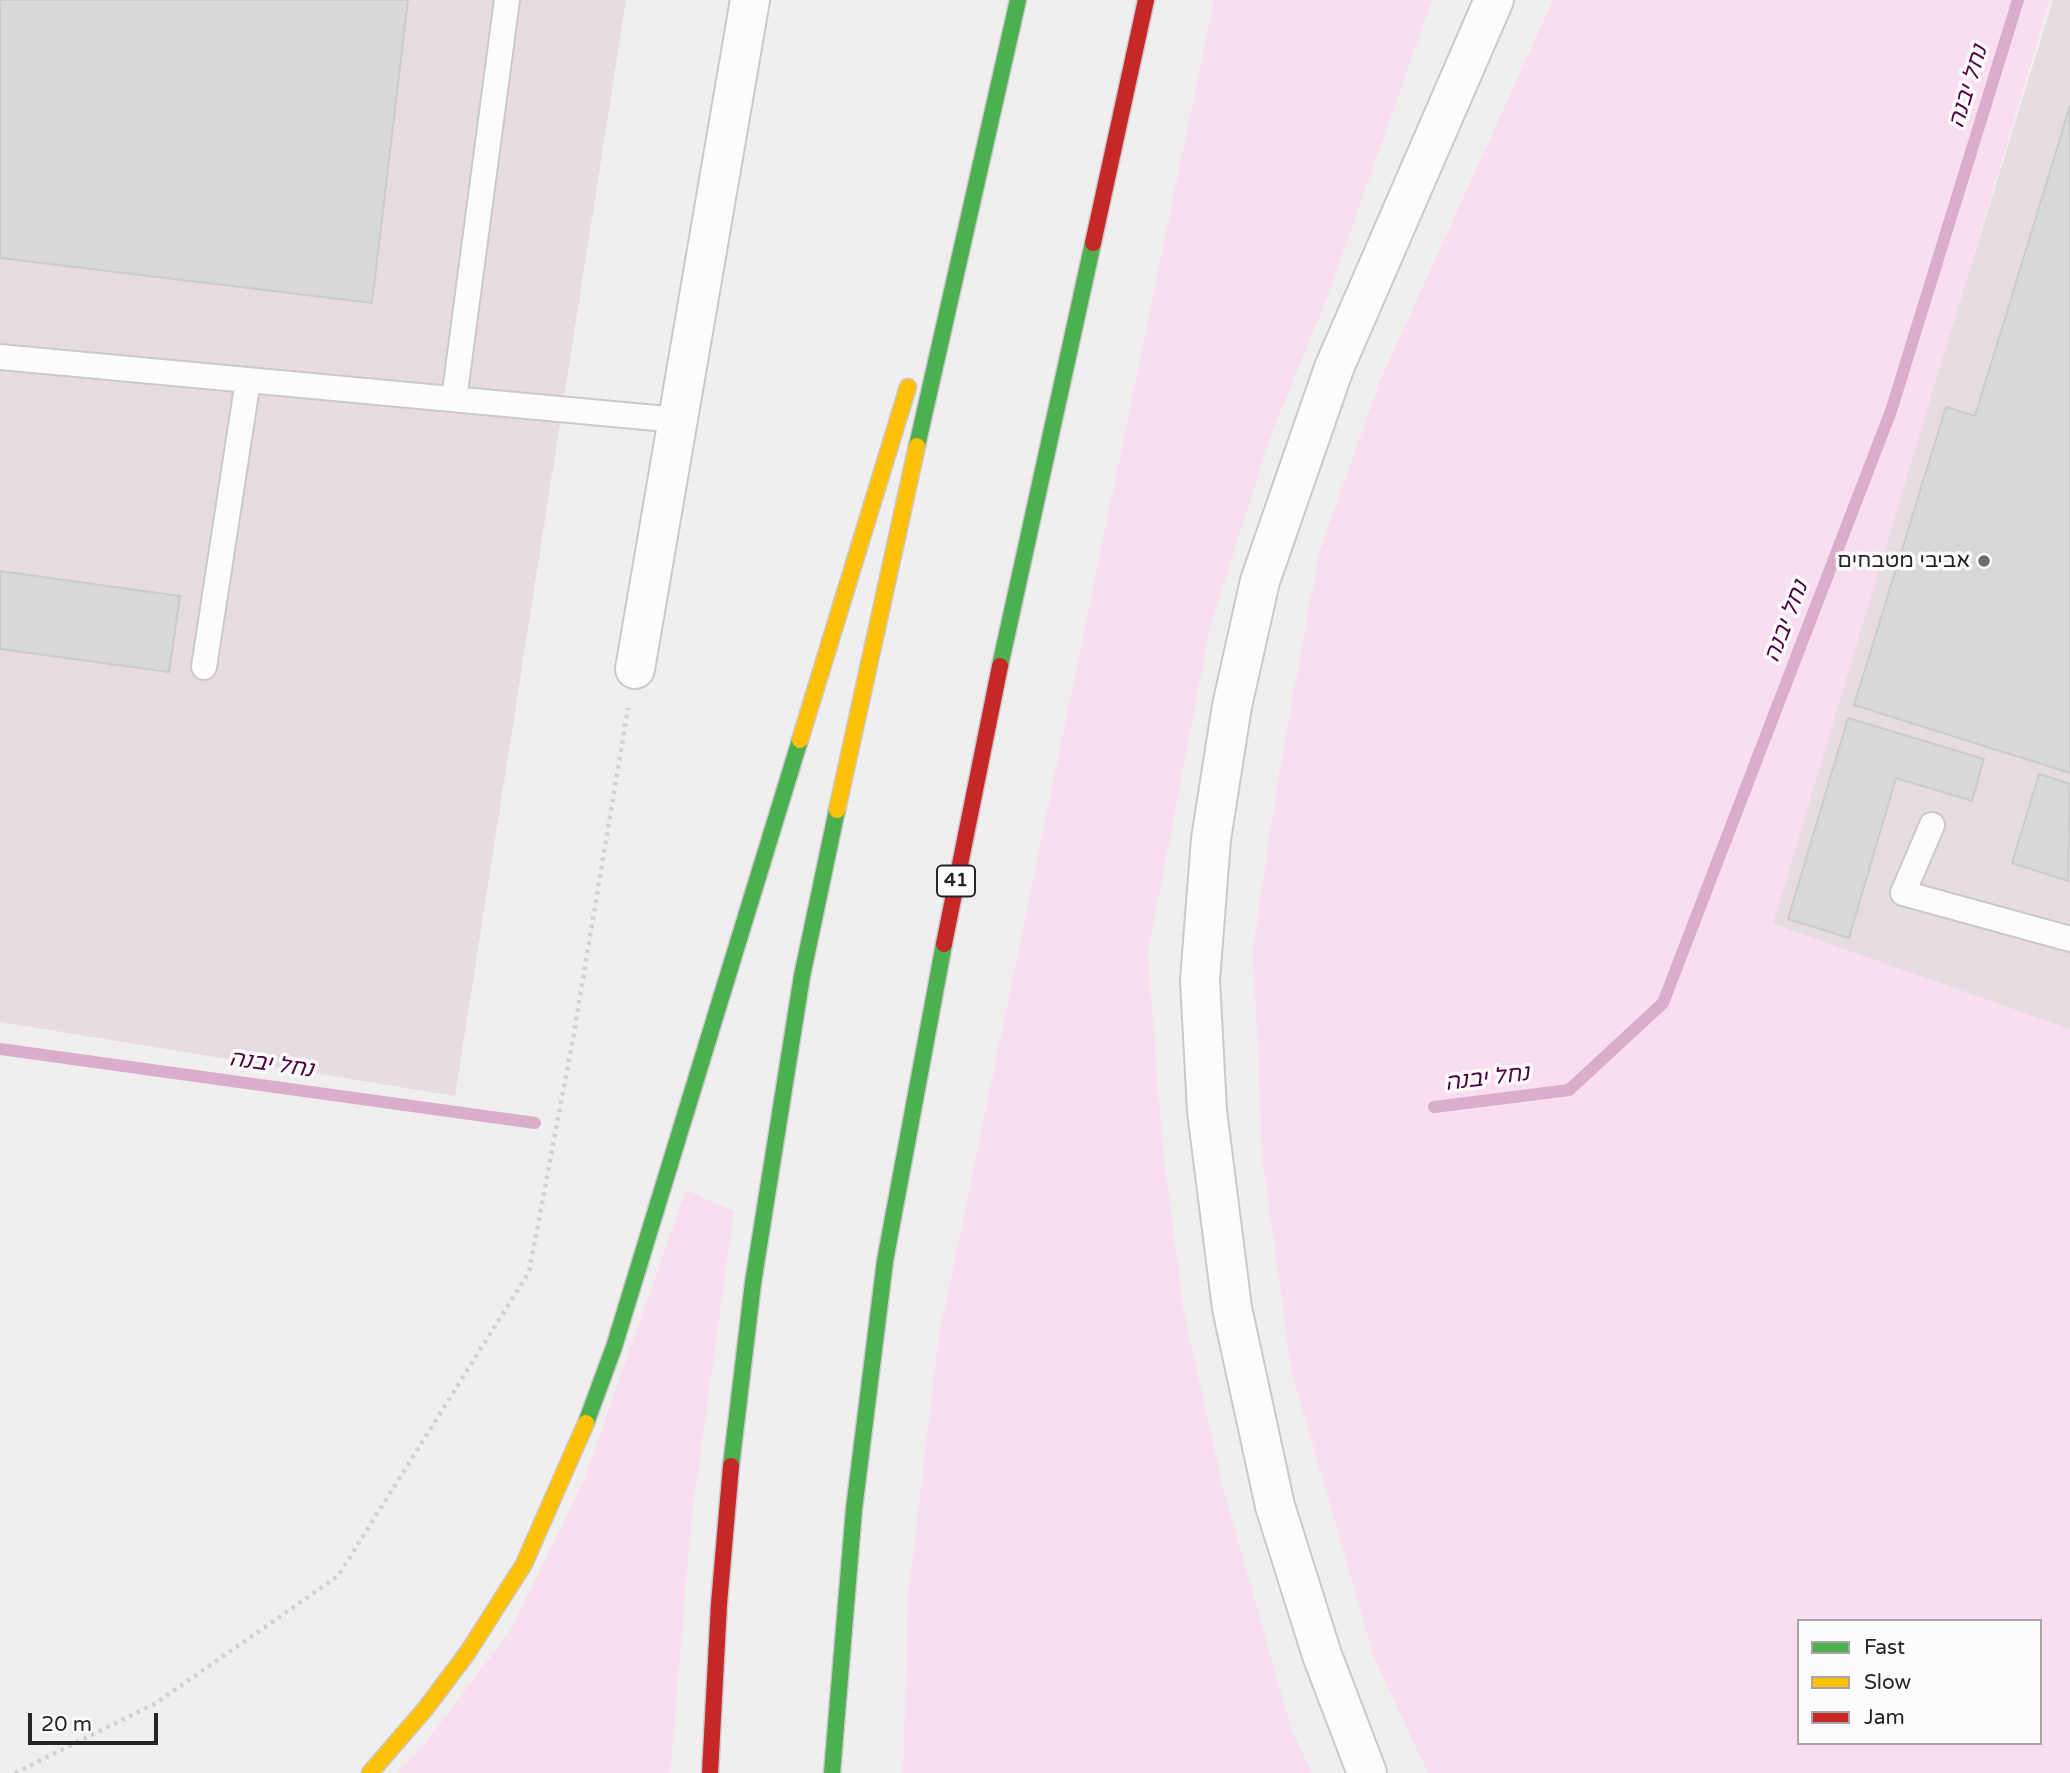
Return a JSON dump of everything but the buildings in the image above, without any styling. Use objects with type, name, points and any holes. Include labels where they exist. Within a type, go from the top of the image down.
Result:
[{"type":"highway","points":[[710,1773],[719,1604],[734,1437],[775,1135],[802,976],[858,710],[1018,0]]},
{"type":"highway","name":"41","points":[[832,1773],[854,1509],[885,1261],[972,792],[1146,0]]},
{"type":"highway","points":[[926,326],[995,101]]},
{"type":"highway","points":[[370,1773],[426,1708],[468,1651],[524,1564],[578,1443],[614,1347],[914,366]]},
{"type":"street","points":[[635,669],[750,0]]},
{"type":"street","points":[[1367,1773],[1322,1656],[1275,1506],[1232,1308],[1207,1111],[1200,980],[1215,812],[1232,706],[1261,581],[1334,368],[1494,0]]},
{"type":"lane","points":[[454,400],[507,0]]},
{"type":"lane","points":[[0,357],[677,420]]},
{"type":"lane","points":[[204,667],[248,380]]},
{"type":"lane","points":[[1932,825],[1903,893],[2070,939]]},
{"type":"path","points":[[15,1773],[156,1703],[338,1576],[529,1272],[573,1040],[635,669]]},
{"type":"shaded area","points":[[0,0],[626,0],[455,1096],[0,1022]]},
{"type":"shaded area","points":[[1214,0],[1432,0],[1327,298],[1271,435],[1210,627],[1148,953],[1162,1142],[1184,1313],[1222,1484],[1291,1728],[1312,1773],[903,1773],[908,1599],[938,1342]]},
{"type":"shaded area","points":[[1553,0],[2050,0],[1773,924],[2070,1029],[2070,1773],[1428,1773],[1374,1658],[1291,1369],[1263,1162],[1253,948],[1279,774],[1319,553],[1380,381]]},
{"type":"shaded area","points":[[2053,0],[2070,0],[2070,1049],[2064,1030],[1768,922]]},
{"type":"shaded area","points":[[686,1190],[734,1211],[692,1514],[670,1773],[398,1773],[428,1740],[510,1631],[584,1480]]},
{"type":"waterway","name":"נחל יבנה","points":[[1434,1107],[1569,1090],[1663,1003],[1891,411],[2018,0]]},
{"type":"waterway","name":"נחל יבנה","points":[[0,1049],[535,1123]]},
{"type":"traffic: fast","points":[[917,446],[1018,0]]},
{"type":"traffic: fast","points":[[1000,666],[1093,243]]},
{"type":"traffic: fast","points":[[586,1423],[614,1347],[800,740]]},
{"type":"traffic: fast","points":[[731,1466],[753,1283],[802,976],[837,810]]},
{"type":"traffic: fast","points":[[832,1773],[854,1509],[885,1261],[944,944]]},
{"type":"traffic: slow","points":[[800,740],[908,387]]},
{"type":"traffic: slow","points":[[837,810],[917,446]]},
{"type":"traffic: slow","points":[[370,1773],[426,1708],[468,1652],[524,1564],[586,1423]]},
{"type":"traffic: jam","points":[[1093,243],[1146,0]]},
{"type":"traffic: jam","points":[[944,944],[1000,666]]},
{"type":"traffic: jam","points":[[710,1773],[719,1604],[731,1466]]},
{"type":"place","name":"אביבי מטבחים","points":[[1984,561]]}]
